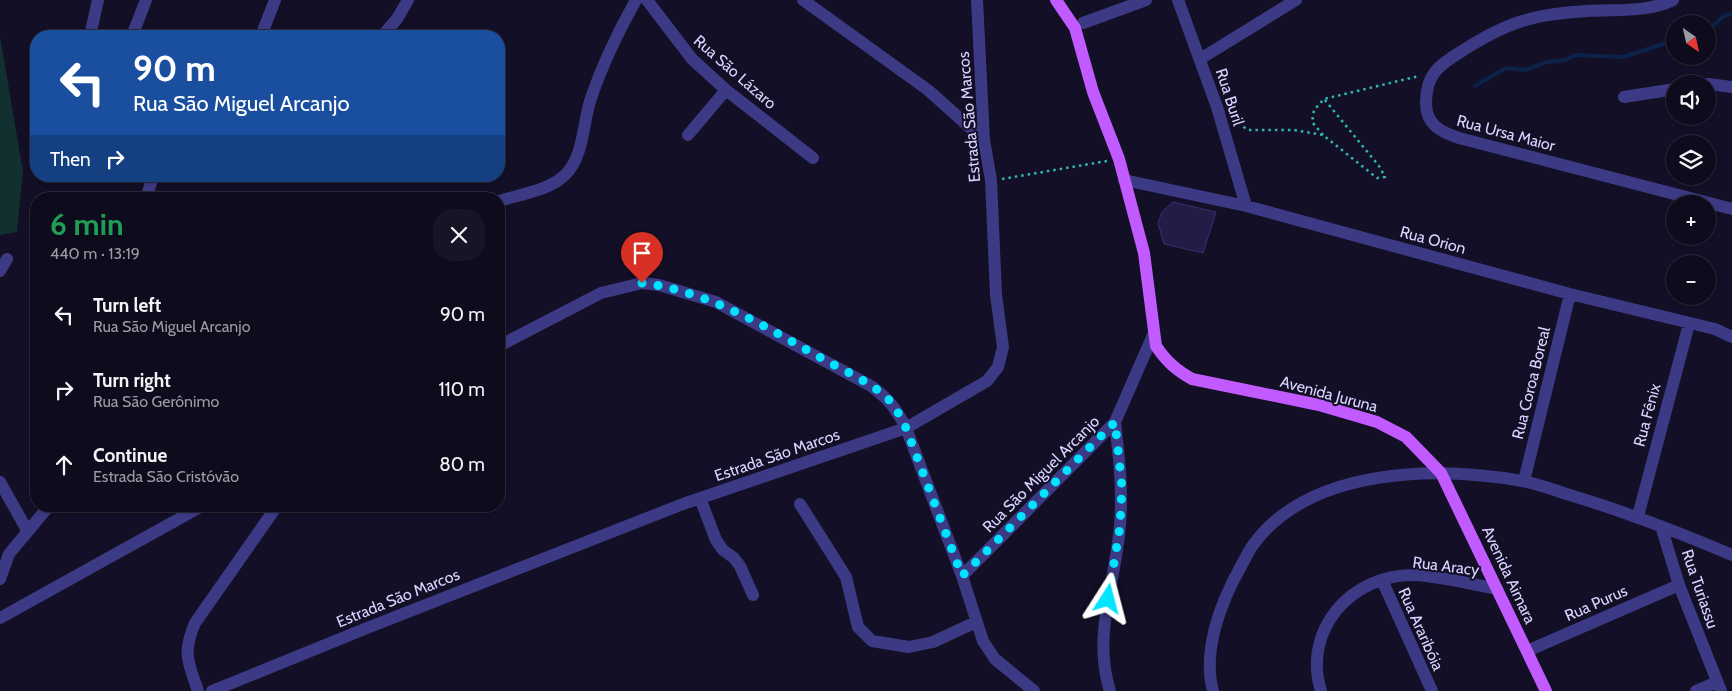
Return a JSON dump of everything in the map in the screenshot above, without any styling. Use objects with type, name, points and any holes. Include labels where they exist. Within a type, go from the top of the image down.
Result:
[{"type":"main road","points":[[1056,0],[1075,28],[1093,92],[1118,159],[1144,254],[1154,333]]},
{"type":"main road","name":"Avenida Juruna","points":[[1154,333],[1156,346],[1164,358],[1174,369],[1192,379],[1319,405],[1377,422],[1406,437],[1441,473]]},
{"type":"main road","name":"Avenida Aimara","points":[[1441,473],[1546,691]]},
{"type":"street","points":[[91,30],[98,0]]},
{"type":"street","points":[[134,30],[146,0]]},
{"type":"street","points":[[262,30],[275,0]]},
{"type":"street","points":[[387,30],[396,20],[408,0]]},
{"type":"street","points":[[505,199],[541,189],[564,176],[573,166],[590,101],[607,56],[636,0]]},
{"type":"street","name":"Rua São Lázaro","points":[[647,0],[686,52],[726,90],[813,158]]},
{"type":"street","points":[[803,0],[920,85],[984,140]]},
{"type":"street","name":"Estrada São Marcos","points":[[212,691],[367,628],[700,498],[906,428],[988,382],[998,366],[1003,347],[996,295],[991,180],[984,140],[976,0]]},
{"type":"street","points":[[1083,23],[1146,0]]},
{"type":"street","name":"Rua Buril","points":[[1178,0],[1217,107],[1246,206]]},
{"type":"street","points":[[1200,59],[1296,0]]},
{"type":"street","points":[[1432,73],[1480,39],[1514,22],[1538,16],[1585,11],[1658,7],[1673,0]]},
{"type":"street","name":"Rua Ursa Maior","points":[[1432,73],[1426,88],[1426,112],[1432,125],[1443,132],[1459,138],[1732,209]]},
{"type":"street","points":[[1716,85],[1732,87]]},
{"type":"street","points":[[688,135],[726,90]]},
{"type":"street","points":[[1624,98],[1666,91]]},
{"type":"street","name":"Rua Orion","points":[[1124,180],[1246,206],[1570,294],[1714,329],[1732,337]]},
{"type":"street","points":[[0,271],[7,259]]},
{"type":"street","points":[[505,343],[601,294],[642,283],[659,285],[716,302],[872,386],[885,396],[897,410],[906,428],[962,576],[983,641],[995,659],[1034,691]]},
{"type":"street","name":"Rua Coroa Boreal","points":[[1524,481],[1570,294]]},
{"type":"street","name":"Rua Fênix","points":[[1638,516],[1644,485],[1689,324]]},
{"type":"street","name":"Rua São Miguel Arcanjo","points":[[962,576],[1115,422],[1154,333]]},
{"type":"street","points":[[1110,691],[1105,672],[1102,634],[1120,527],[1122,487],[1115,422]]},
{"type":"street","points":[[1213,691],[1211,651],[1216,625],[1232,582],[1253,545],[1279,520],[1308,500],[1336,486],[1375,477],[1441,473],[1524,481],[1638,516],[1732,556]]},
{"type":"street","points":[[0,482],[28,530]]},
{"type":"street","points":[[700,498],[716,540],[723,550],[734,558],[740,566],[753,595]]},
{"type":"street","points":[[800,504],[846,577],[858,627],[872,641],[909,647],[932,642],[976,622]]},
{"type":"street","points":[[0,579],[9,554],[44,512]]},
{"type":"street","points":[[0,618],[191,512]]},
{"type":"street","points":[[198,691],[187,660],[187,642],[195,623],[273,512]]},
{"type":"street","name":"Rua Turiassu","points":[[1661,526],[1678,585],[1719,686]]},
{"type":"street","name":"Rua Aracy","points":[[1321,691],[1316,659],[1321,634],[1331,616],[1349,599],[1369,585],[1382,580],[1413,575],[1497,589]]},
{"type":"street","name":"Rua Araribóia","points":[[1382,580],[1432,691]]},
{"type":"street","name":"Rua Purus","points":[[1527,651],[1678,585]]},
{"type":"street","points":[[1696,691],[1719,686]]},
{"type":"path","points":[[1324,99],[1379,166],[1385,177],[1377,178],[1323,135],[1312,122],[1314,110],[1324,99],[1432,73]]},
{"type":"path","points":[[1217,107],[1248,130],[1294,130],[1323,135]]},
{"type":"path","points":[[991,180],[1118,159]]},
{"type":"green space","points":[[0,36],[23,172],[17,232],[0,235]]},
{"type":"building","points":[[1173,202],[1216,212],[1203,253],[1164,244],[1158,223],[1162,212]]},
{"type":"waterway","points":[[1716,23],[1724,16],[1732,14]]},
{"type":"waterway","points":[[1475,86],[1506,68],[1525,70],[1547,62],[1566,60],[1575,55],[1623,57],[1666,43]]},
{"type":"route","points":[[642,283],[659,285],[716,302],[872,386],[885,396],[897,410],[906,428],[962,576],[1115,422],[1122,487],[1120,527],[1108,599]]}]
